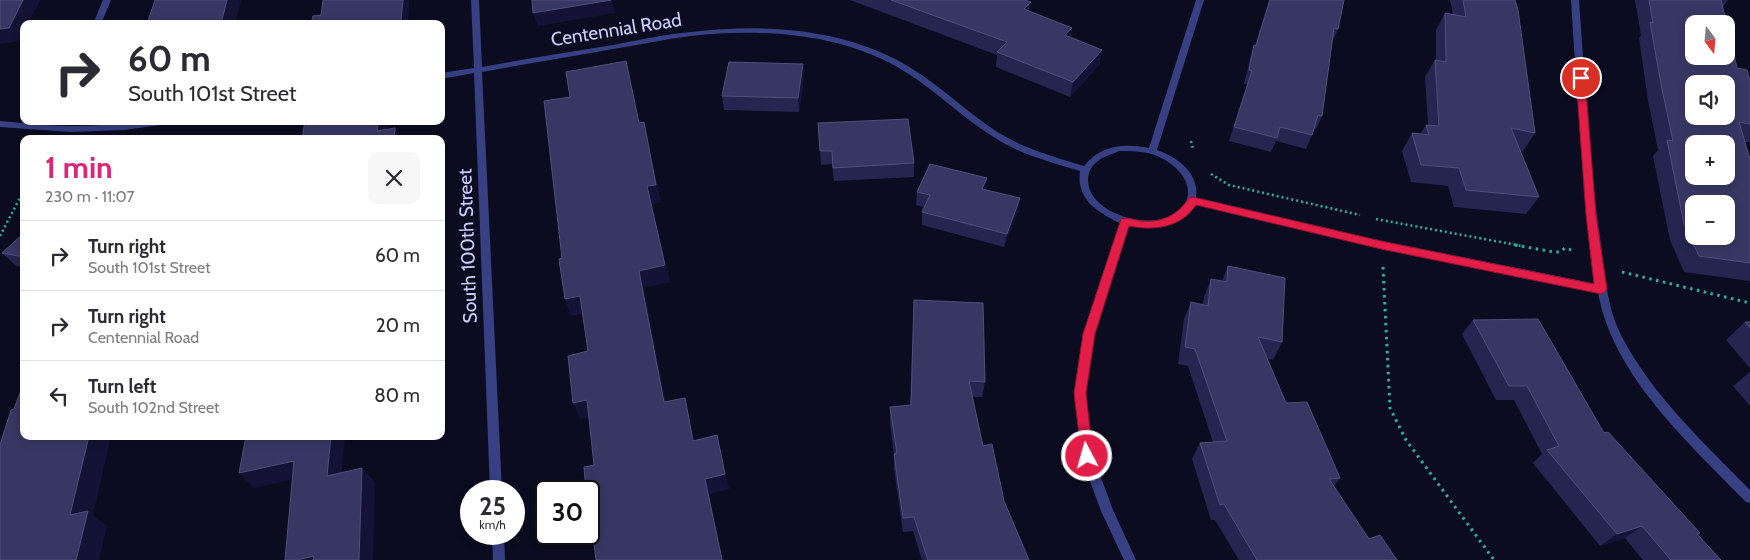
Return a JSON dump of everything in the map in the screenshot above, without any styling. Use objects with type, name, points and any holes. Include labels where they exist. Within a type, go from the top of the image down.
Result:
[{"type":"street","points":[[100,20],[107,0]]},
{"type":"street","name":"South 100th Street","points":[[475,0],[496,480]]},
{"type":"street","points":[[1152,151],[1200,0]]},
{"type":"street","points":[[1575,0],[1591,215],[1605,308],[1617,337],[1640,374],[1692,437],[1750,498]]},
{"type":"street","name":"Centennial Road","points":[[445,75],[658,39],[732,30],[781,32],[821,38],[855,46],[890,60],[923,78],[997,136],[1030,152],[1084,169]]},
{"type":"street","points":[[0,124],[20,124]]},
{"type":"street","points":[[46,125],[96,129],[132,125]]},
{"type":"street","points":[[1118,148],[1152,151],[1168,157],[1180,166],[1189,177],[1194,189],[1193,200],[1186,211],[1175,219],[1160,224],[1143,225],[1125,222],[1108,215],[1094,205],[1086,193],[1082,181],[1084,169],[1092,159],[1104,152],[1118,148]]},
{"type":"street","points":[[1193,200],[1381,245],[1601,289]]},
{"type":"street","points":[[1125,222],[1089,334],[1080,393],[1087,456],[1108,511],[1130,560]]},
{"type":"street","points":[[498,545],[499,560]]},
{"type":"path","points":[[1191,141],[1194,153]]},
{"type":"path","points":[[1210,173],[1229,185],[1379,220],[1554,252],[1560,252],[1565,248],[1574,250]]},
{"type":"path","points":[[0,236],[20,198]]},
{"type":"path","points":[[1599,263],[1629,275],[1750,303]]},
{"type":"path","points":[[1383,267],[1390,408],[1406,440],[1494,560]]},
{"type":"building","points":[[0,0],[23,0],[9,28],[0,29]]},
{"type":"building","points":[[155,0],[227,0],[222,20],[148,20]]},
{"type":"building","points":[[323,0],[403,0],[401,20],[312,20],[313,16],[321,15]]},
{"type":"building","points":[[532,0],[611,0],[533,13]]},
{"type":"building","points":[[891,0],[1025,0],[1031,2],[1024,9],[1072,28],[1065,35],[1102,50],[1073,82],[997,52],[1007,42]]},
{"type":"building","points":[[1270,0],[1344,0],[1338,29],[1334,28],[1322,116],[1318,115],[1312,135],[1280,127],[1277,138],[1234,127],[1252,71],[1249,70],[1254,45],[1256,46]]},
{"type":"building","points":[[1463,0],[1515,0],[1535,133],[1511,128],[1539,197],[1466,190],[1459,168],[1421,165],[1412,133],[1429,135],[1426,125],[1439,126],[1435,60],[1446,62],[1445,13],[1466,17]]},
{"type":"building","points":[[1649,0],[1721,0],[1725,15],[1685,15],[1685,65],[1735,65],[1735,60],[1737,68],[1747,70],[1750,81],[1750,124],[1739,122],[1750,159],[1750,263],[1699,256],[1694,245],[1735,245],[1735,195],[1685,195],[1685,226],[1684,224],[1667,140],[1673,141],[1650,22],[1653,23]]},
{"type":"building","points":[[626,61],[639,123],[644,122],[656,185],[647,186],[665,265],[639,271],[664,402],[685,398],[693,441],[717,435],[725,474],[705,479],[722,560],[596,560],[594,545],[600,545],[600,480],[585,480],[584,467],[594,465],[587,400],[573,403],[568,356],[588,351],[580,296],[565,299],[559,259],[562,258],[544,101],[570,97],[566,72]]},
{"type":"building","points":[[729,62],[803,64],[798,98],[722,96]]},
{"type":"building","points":[[908,119],[914,163],[833,168],[832,151],[820,151],[818,123]]},
{"type":"building","points":[[304,125],[378,125],[377,131],[395,128],[394,135],[303,135]]},
{"type":"building","points":[[930,164],[987,178],[982,189],[1020,198],[1007,234],[922,212],[930,195],[917,192]]},
{"type":"building","points":[[20,237],[20,256],[2,253]]},
{"type":"building","points":[[1228,266],[1285,278],[1282,342],[1258,337],[1286,403],[1307,402],[1340,478],[1329,479],[1369,539],[1380,535],[1397,560],[1257,560],[1224,504],[1220,505],[1200,443],[1227,441],[1195,349],[1185,347],[1191,302],[1208,306],[1211,279],[1227,282]]},
{"type":"building","points":[[914,300],[983,303],[985,382],[969,381],[983,446],[992,444],[1004,501],[1029,560],[928,560],[914,517],[903,518],[894,454],[897,453],[890,407],[911,405]]},
{"type":"building","points":[[1538,319],[1604,433],[1608,432],[1700,533],[1697,534],[1721,560],[1671,560],[1642,526],[1617,534],[1547,450],[1559,446],[1527,386],[1509,386],[1473,320]]},
{"type":"building","points":[[20,393],[20,440],[88,440],[70,515],[88,511],[76,560],[0,560],[0,445],[11,410],[14,409]]},
{"type":"building","points":[[245,440],[331,440],[327,476],[362,468],[359,560],[313,560],[314,556],[297,560],[285,560],[294,461],[239,473]]},
{"type":"route","points":[[1087,456],[1080,393],[1089,334],[1125,222],[1143,225],[1160,224],[1175,219],[1186,211],[1193,200],[1381,245],[1601,289],[1591,215],[1581,78]]}]
